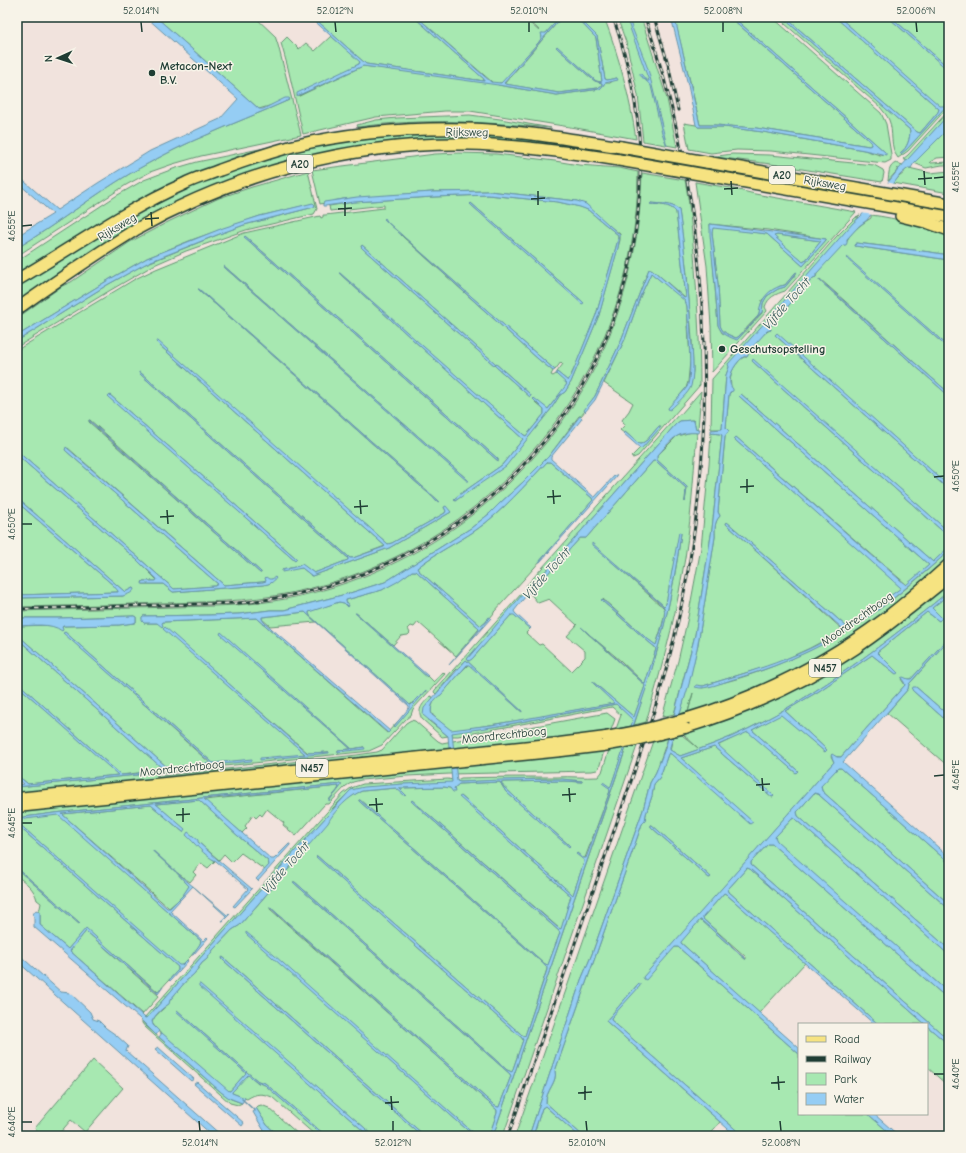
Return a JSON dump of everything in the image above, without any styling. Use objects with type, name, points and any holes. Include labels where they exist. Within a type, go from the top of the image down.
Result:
[{"type":"highway","name":"Rijksweg","points":[[17,280],[126,213],[184,183],[249,160],[292,147],[358,135],[411,129],[466,129],[553,136],[949,204]]},
{"type":"highway","name":"Rijksweg","points":[[17,309],[55,282],[142,227],[190,202],[252,178],[293,166],[323,158],[369,150],[414,146],[468,144],[536,149],[619,160],[711,176],[833,198],[843,204],[848,203],[949,217]]},
{"type":"highway","name":"A20","points":[[890,210],[949,230]]},
{"type":"main road","name":"Moordrechtboog","points":[[17,807],[562,751],[605,741],[712,711],[760,691],[814,664],[852,641],[884,619],[949,564]]},
{"type":"main road","name":"Moordrechtboog","points":[[17,798],[559,743],[636,740],[715,719],[790,687],[854,650],[888,626],[949,577]]},
{"type":"green space","points":[[156,17],[255,17],[275,36],[301,135],[201,156],[150,172],[126,185],[17,256],[17,248],[131,173],[184,145],[289,100],[259,109]]},
{"type":"green space","points":[[313,17],[414,17],[484,79],[484,81],[366,64]]},
{"type":"green space","points":[[417,17],[523,17],[539,31],[525,17],[560,17],[546,33],[542,33],[542,37],[539,42],[503,82],[499,83],[498,85],[557,95],[600,89],[605,83],[610,83],[617,78],[605,79],[597,36],[578,17],[604,17],[623,77],[631,108],[636,139],[470,111],[445,111],[376,117],[303,134],[281,43],[287,37],[299,49],[306,43],[315,51],[331,36],[360,61],[359,64],[299,96],[363,66],[492,82]]},
{"type":"green space","points":[[562,17],[576,17],[596,38],[602,81],[596,81],[556,47],[591,78],[595,81],[602,83],[602,85],[598,88],[559,93],[504,84]]},
{"type":"green space","points":[[617,17],[641,17],[667,99],[677,147],[643,141],[638,95],[626,42]]},
{"type":"green space","points":[[674,17],[730,17],[871,142],[871,145],[869,146],[756,128],[700,125]]},
{"type":"green space","points":[[733,17],[772,17],[881,113],[886,124],[891,160],[885,163],[771,151],[737,150],[711,153],[689,149],[684,123],[696,125],[698,127],[724,127],[763,132],[864,150],[880,155],[886,153]]},
{"type":"green space","points":[[777,17],[782,17],[910,130],[908,143],[900,153],[907,149],[949,103],[949,106],[908,151],[898,158],[895,154],[889,120],[880,107]]},
{"type":"green space","points":[[785,17],[835,17],[939,109],[938,112],[920,133],[917,132]]},
{"type":"green space","points":[[839,17],[888,17],[949,71],[949,100],[944,106],[940,107]]},
{"type":"green space","points":[[891,17],[940,17],[949,25],[949,68]]},
{"type":"green space","points":[[949,110],[949,114],[907,161],[903,159],[908,155]]},
{"type":"green space","points":[[470,115],[551,128],[455,122],[382,124],[358,127],[357,125],[376,120],[397,118]]},
{"type":"green space","points":[[949,128],[949,157],[937,158],[930,162],[949,162],[949,165],[926,168],[914,163]]},
{"type":"green space","points":[[423,133],[508,135],[619,151],[617,156],[438,141],[229,180],[180,201],[17,303],[17,284],[118,222],[190,185],[281,154],[335,142]]},
{"type":"green space","points":[[269,147],[190,175],[155,191],[116,213],[17,274],[17,261],[116,196],[144,180],[197,162]]},
{"type":"green space","points":[[435,154],[496,154],[579,165],[619,168],[638,172],[631,247],[612,318],[580,384],[539,444],[488,496],[428,539],[362,572],[290,593],[242,600],[17,607],[17,598],[123,596],[133,588],[125,592],[17,498],[17,455],[137,560],[157,580],[143,581],[143,584],[163,584],[173,592],[264,585],[271,583],[272,579],[263,582],[224,585],[68,448],[65,450],[218,584],[215,586],[174,589],[17,451],[17,350],[135,279],[244,233],[320,216],[321,218],[323,215],[384,208],[384,205],[330,211],[329,206],[354,202],[488,195],[558,202],[588,210],[618,235],[616,247],[596,315],[568,381],[557,372],[563,364],[561,362],[555,370],[401,235],[553,371],[551,375],[553,376],[556,374],[567,383],[548,409],[535,402],[544,410],[544,414],[526,436],[339,273],[523,439],[502,465],[459,495],[454,499],[455,501],[511,459],[551,409],[560,395],[565,392],[571,382],[599,315],[620,240],[620,234],[577,201],[489,191],[432,192],[343,199],[320,204],[312,170]],"holes":[[[471,203],[583,303],[470,204]],[[245,236],[498,459],[498,461]],[[362,245],[531,395],[530,397],[361,247]],[[224,266],[468,480],[224,267]],[[198,289],[439,501],[436,500]],[[156,342],[388,544],[445,513],[446,511],[444,507],[451,512],[389,548],[312,576],[302,568],[282,570],[299,566],[301,564],[314,573],[348,560],[348,558],[139,373],[141,373],[350,558],[385,546],[157,343]],[[110,395],[297,559],[295,561],[109,397]],[[89,420],[261,572],[260,573],[89,422]]]},
{"type":"green space","points":[[732,154],[770,155],[874,165],[883,170],[884,173],[882,182],[771,164],[707,156]]},
{"type":"green space","points":[[896,163],[903,165],[899,170],[898,168],[888,181],[890,168]]},
{"type":"green space","points":[[712,168],[949,208],[949,214],[712,172]]},
{"type":"green space","points":[[909,168],[930,173],[949,171],[949,193],[893,183],[904,173],[904,171]]},
{"type":"green space","points":[[308,171],[317,209],[314,214],[246,230],[186,251],[154,265],[17,347],[17,341],[107,285],[143,265],[244,225],[314,207],[315,206],[311,204],[260,216],[194,239],[147,258],[17,336],[17,318],[62,286],[71,282],[130,242],[219,198]]},
{"type":"green space","points":[[642,173],[685,180],[694,253],[699,336],[700,385],[638,456],[633,458],[631,457],[640,448],[641,449],[661,426],[659,426],[647,440],[641,444],[620,430],[625,425],[622,420],[633,403],[604,383],[625,339],[640,297],[651,273],[686,301],[687,306],[690,361],[688,382],[686,388],[668,409],[691,384],[693,371],[687,274],[679,210],[669,205],[651,203],[650,204],[668,206],[676,212],[686,297],[685,298],[654,271],[649,269],[620,343],[595,396],[549,456],[489,514],[471,528],[385,582],[350,593],[284,610],[270,610],[239,614],[143,616],[142,618],[144,623],[162,623],[257,618],[387,733],[426,691],[410,705],[310,616],[309,611],[339,602],[349,606],[346,600],[382,590],[412,571],[416,571],[479,629],[456,656],[418,622],[414,627],[411,626],[408,629],[410,633],[408,635],[401,636],[393,645],[356,613],[434,682],[443,672],[445,674],[413,709],[411,715],[382,745],[369,751],[156,773],[156,775],[161,776],[377,752],[382,750],[406,723],[411,720],[415,721],[442,743],[607,713],[615,719],[611,730],[601,734],[397,755],[382,755],[339,762],[17,795],[17,787],[137,775],[154,771],[121,775],[17,682],[17,626],[52,625],[62,628],[63,626],[119,625],[134,623],[136,622],[136,617],[17,618],[17,611],[226,606],[285,599],[308,594],[360,578],[410,555],[456,526],[499,492],[537,453],[570,410],[597,363],[624,295],[638,226]],"holes":[[[165,628],[308,753],[329,752],[304,754],[164,629]],[[65,632],[213,763],[251,760],[193,766],[211,764],[64,633]],[[221,634],[352,749],[364,747],[338,752],[338,750],[351,749]],[[20,637],[168,768],[183,766],[185,768],[162,770],[162,768],[18,639]]]},
{"type":"green space","points":[[695,182],[856,212],[785,291],[770,298],[765,307],[767,311],[712,372],[707,266]],"holes":[[[710,224],[768,230],[826,240],[803,266],[767,234],[714,227],[712,233],[718,284],[720,325],[722,330],[728,335],[736,338],[738,337],[759,315],[762,300],[771,291],[785,285],[796,272],[785,287],[778,289],[767,296],[763,303],[762,313],[738,339],[722,333],[718,325]]]},
{"type":"green space","points":[[871,215],[891,218],[930,228],[949,235],[949,255],[857,243],[855,246],[949,260],[949,347],[847,258],[949,349],[949,393],[820,279],[819,280],[949,396],[949,486],[777,334],[775,335],[949,490],[949,532],[753,360],[752,361],[949,537],[949,547],[933,562],[741,394],[739,396],[929,565],[907,585],[736,437],[734,439],[902,588],[847,627],[727,522],[726,524],[843,630],[810,648],[775,664],[699,686],[702,688],[749,675],[793,658],[821,645],[849,629],[896,597],[949,551],[949,560],[904,598],[849,639],[803,666],[734,698],[692,712],[680,714],[698,644],[715,537],[715,526],[720,516],[718,512],[729,394],[732,391],[732,371],[741,359],[747,357],[748,352],[762,336],[771,330],[770,327],[774,322],[813,278],[816,277],[823,265],[843,245],[845,245],[855,230],[871,218]]},
{"type":"green space","points":[[857,217],[859,217],[740,351],[729,367],[726,375],[722,429],[711,429],[712,379],[836,237]]},
{"type":"green space","points":[[777,235],[821,241],[803,262],[773,236]]},
{"type":"green space","points":[[701,391],[698,429],[696,429],[693,420],[680,421],[676,424],[528,591],[526,586]]},
{"type":"green space","points":[[692,432],[697,433],[688,540],[671,631],[646,722],[634,725],[666,617],[676,569],[680,532],[666,604],[664,606],[592,544],[661,605],[665,611],[656,645],[603,599],[601,600],[655,647],[656,649],[645,684],[621,661],[585,631],[644,684],[645,686],[634,717],[593,682],[615,703],[452,731],[433,716],[431,711],[432,705],[437,695],[441,695],[469,664],[522,712],[466,660],[436,694],[434,692],[522,593],[524,594],[467,659],[472,659],[513,614],[530,629],[526,633],[539,645],[542,644],[571,671],[585,657],[585,651],[567,636],[577,625],[549,599],[538,603],[529,592],[532,591],[580,538],[586,538],[653,461],[656,461],[686,488],[685,502],[687,487],[657,460],[657,456],[677,436]]},
{"type":"green space","points":[[711,433],[722,435],[712,529],[695,635],[674,714],[662,717],[678,661],[701,548]]},
{"type":"green space","points":[[547,462],[550,462],[593,500],[490,618],[489,617],[481,626],[417,568],[486,523],[513,498]]},
{"type":"green space","points":[[17,502],[113,585],[118,592],[17,595]]},
{"type":"green space","points":[[949,582],[949,591],[877,648],[853,666],[775,715],[731,737],[680,756],[670,750],[673,737],[682,735],[698,748],[683,734]]},
{"type":"green space","points":[[949,594],[949,624],[946,622],[949,629],[949,637],[911,679],[901,679],[905,685],[841,757],[831,756],[834,762],[643,978],[675,947],[678,947],[798,1053],[798,1115],[869,1115],[893,1136],[743,1136],[611,1020],[611,1018],[639,983],[606,1021],[720,1122],[708,1136],[583,1136],[546,1103],[547,1094],[555,1079],[555,1071],[642,824],[645,821],[654,784],[660,777],[668,754],[671,754],[752,822],[681,758],[714,747],[772,797],[774,796],[717,746],[748,731],[796,773],[798,771],[752,730],[781,714],[825,752],[827,750],[785,711],[819,691],[872,655],[896,674],[897,672],[877,652],[927,612],[939,621],[942,618],[932,608]],"holes":[[[651,825],[711,877],[709,878],[651,827]]]},
{"type":"green space","points":[[305,612],[316,622],[270,626],[262,619],[262,617]]},
{"type":"green space","points":[[949,639],[949,716],[916,687],[912,690],[949,723],[949,767],[887,713],[908,689],[909,684]]},
{"type":"green space","points":[[17,685],[119,775],[28,784],[17,775]]},
{"type":"green space","points":[[430,696],[433,697],[429,721],[448,736],[442,737],[422,719],[420,715],[420,709]]},
{"type":"green space","points":[[616,704],[634,720],[631,726],[616,729],[621,715],[612,707],[452,736],[452,733],[454,732],[499,726]]},
{"type":"green space","points":[[668,738],[656,772],[650,783],[643,810],[592,954],[581,980],[529,1136],[515,1136],[653,741]]},
{"type":"green space","points":[[637,746],[503,1136],[493,1136],[626,748]]},
{"type":"green space","points":[[624,748],[585,858],[577,853],[584,860],[584,862],[573,895],[461,796],[571,896],[562,927],[560,929],[412,800],[411,801],[559,931],[560,933],[548,965],[545,964],[359,800],[547,967],[525,1036],[522,1035],[317,856],[415,945],[522,1038],[523,1040],[512,1072],[507,1070],[295,882],[293,882],[510,1074],[511,1076],[499,1107],[495,1106],[270,907],[270,909],[497,1110],[489,1136],[477,1136],[246,933],[474,1136],[425,1136],[223,957],[223,960],[422,1136],[374,1136],[199,985],[369,1136],[326,1136],[265,1083],[258,1081],[248,1073],[177,1010],[246,1073],[230,1091],[228,1091],[159,1032],[152,1023],[155,1016],[167,1006],[170,1000],[207,959],[213,950],[232,930],[240,925],[300,856],[328,815],[148,1017],[144,1018],[343,794],[351,788],[363,784],[448,779],[453,780],[452,783],[403,784],[351,790],[332,809],[362,791],[396,788],[406,795],[399,788],[444,787],[450,788],[454,792],[454,788],[459,784],[500,782],[506,792],[570,846],[517,799],[503,786],[501,782],[582,781],[566,779],[539,779],[460,782],[457,780],[461,778],[598,777],[602,772],[609,750]]},
{"type":"green space","points":[[598,750],[604,751],[599,768],[592,771],[450,774],[407,776],[353,782],[346,786],[329,804],[325,804],[296,836],[283,825],[284,823],[267,809],[262,816],[260,814],[256,818],[253,815],[245,826],[247,828],[242,833],[204,800],[339,786],[338,789],[341,784],[17,818],[17,811],[383,773],[407,773],[443,767]]},
{"type":"green space","points":[[838,768],[841,768],[949,863],[949,904],[822,791],[821,785]]},
{"type":"green space","points":[[814,793],[818,794],[949,909],[949,949],[798,816],[797,812]]},
{"type":"green space","points":[[199,800],[268,861],[269,865],[265,870],[241,853],[232,862],[224,854],[219,860],[198,842],[194,842],[215,861],[208,868],[201,863],[193,872],[196,875],[190,882],[176,872],[189,886],[184,895],[169,908],[62,814],[151,805],[183,832],[184,829],[156,804]]},
{"type":"green space","points":[[58,814],[201,941],[196,951],[182,965],[179,966],[17,822],[17,820]]},
{"type":"green space","points":[[794,818],[949,955],[949,993],[776,841],[775,837]]},
{"type":"green space","points":[[17,825],[178,967],[178,970],[158,992],[86,929],[68,949],[40,925],[40,913],[38,911],[41,903],[37,900],[34,892],[29,886],[17,876],[17,869],[79,924],[80,923],[17,868]]},
{"type":"green space","points":[[768,844],[772,844],[949,1000],[949,1040],[751,865],[751,862]]},
{"type":"green space","points":[[747,868],[750,869],[924,1023],[877,1023],[729,892],[728,889]]},
{"type":"green space","points":[[724,893],[805,963],[759,1013],[680,942],[701,920],[746,959],[746,957],[703,919],[703,917]]},
{"type":"green space","points":[[86,931],[159,996],[142,1015],[70,951]]},
{"type":"green space","points":[[142,1021],[221,1092],[231,1099],[242,1103],[238,1105],[230,1103],[145,1027]]},
{"type":"green space","points":[[928,1027],[949,1045],[949,1087],[928,1068]]},
{"type":"green space","points":[[93,1060],[123,1088],[85,1132],[71,1120],[58,1135],[59,1136],[42,1136],[35,1128]]},
{"type":"green space","points":[[248,1074],[258,1083],[265,1085],[323,1136],[316,1136],[272,1097],[259,1094],[247,1099],[232,1093]]},
{"type":"green space","points":[[261,1105],[269,1108],[300,1136],[279,1136],[267,1125],[256,1108]]},
{"type":"green space","points":[[545,1106],[579,1136],[533,1136],[542,1108]]},
{"type":"water","points":[[146,17],[156,17],[259,109],[263,109],[285,98],[290,99],[175,149],[148,163],[17,248],[17,236],[53,214],[17,182],[17,175],[57,210],[150,151],[220,119],[238,99]]},
{"type":"water","points":[[310,17],[313,17],[366,64],[484,81],[484,79],[414,17],[417,17],[491,82],[501,83],[539,42],[542,37],[541,33],[546,33],[560,17],[562,17],[504,83],[559,93],[598,88],[602,85],[602,83],[595,81],[591,78],[556,47],[557,46],[596,81],[602,81],[596,38],[576,17],[578,17],[597,36],[605,79],[617,78],[618,80],[605,83],[600,89],[557,95],[363,66],[297,96],[297,93],[359,64],[360,62]]},
{"type":"water","points":[[626,17],[628,17],[648,69],[667,146],[662,133],[651,86],[639,74],[649,81]]},
{"type":"water","points":[[671,17],[674,17],[676,23],[700,125],[756,128],[869,146],[871,145],[871,142],[730,17],[733,17],[886,153],[886,155],[763,132],[724,127],[698,127],[696,125],[688,85]]},
{"type":"water","points":[[782,17],[785,17],[917,132],[920,133],[939,109],[835,17],[839,17],[940,106],[944,106],[949,100],[949,103],[901,154],[900,153],[908,143],[910,130]]},
{"type":"water","points":[[888,17],[891,17],[949,68],[949,71]]},
{"type":"water","name":"Vijfde Tocht","points":[[949,114],[949,128],[914,163],[911,168],[908,168],[900,175],[867,220],[847,239],[846,245],[843,245],[816,274],[816,277],[813,278],[774,322],[770,327],[771,330],[767,331],[748,352],[747,357],[745,356],[742,358],[732,371],[730,381],[733,391],[729,394],[726,428],[729,431],[725,436],[718,512],[720,516],[715,526],[715,537],[698,644],[689,684],[670,750],[680,756],[731,737],[775,715],[853,666],[949,591],[949,594],[932,608],[942,618],[939,621],[927,612],[877,652],[898,673],[896,674],[872,655],[819,691],[785,711],[827,750],[825,752],[781,715],[752,730],[798,771],[796,773],[748,732],[718,745],[774,796],[772,797],[714,747],[681,758],[753,822],[750,824],[671,754],[668,754],[660,777],[654,784],[645,821],[642,824],[555,1071],[555,1079],[547,1094],[546,1103],[583,1136],[579,1136],[545,1106],[542,1108],[533,1136],[529,1136],[581,980],[592,954],[643,810],[650,783],[666,746],[695,635],[712,529],[722,435],[711,433],[711,430],[722,429],[726,375],[729,367],[728,364],[853,223],[861,216],[898,170]]},
{"type":"water","points":[[489,191],[577,201],[586,204],[620,235],[618,248],[599,315],[571,382],[565,392],[560,395],[551,409],[506,466],[455,501],[454,499],[459,495],[502,465],[523,439],[339,273],[526,436],[544,414],[544,410],[533,399],[534,398],[548,409],[567,384],[556,374],[557,372],[568,381],[572,374],[596,315],[616,247],[618,235],[588,210],[558,202],[488,195],[354,202],[325,206],[323,206],[323,204],[324,202],[357,197],[432,192]]},
{"type":"water","points":[[313,203],[315,205],[314,207],[244,225],[149,262],[107,285],[17,341],[17,336],[147,258],[223,228],[260,216]]},
{"type":"water","points":[[471,203],[584,303],[582,304],[470,204]]},
{"type":"water","points":[[650,204],[669,205],[679,210],[685,256],[693,360],[691,386],[685,395],[669,410],[668,408],[687,387],[689,381],[690,348],[687,306],[685,301],[651,273],[640,297],[625,339],[595,400],[585,412],[584,410],[595,396],[620,343],[649,269],[654,271],[684,298],[686,297],[676,212],[668,206]]},
{"type":"water","points":[[710,224],[826,240],[803,266],[767,234],[713,228],[712,233],[721,328],[726,333],[736,338],[749,327],[737,340],[723,333],[718,325]],"holes":[[[777,235],[821,241],[803,262],[774,236]]]},
{"type":"water","points":[[401,234],[555,370],[553,371],[538,359]]},
{"type":"water","points":[[245,236],[498,459],[498,461],[244,237]]},
{"type":"water","points":[[856,243],[949,255],[949,260],[855,246]]},
{"type":"water","points":[[362,245],[531,395],[530,397],[362,248]]},
{"type":"water","points":[[847,257],[949,347],[949,349],[846,258]]},
{"type":"water","points":[[224,266],[469,481],[467,481]]},
{"type":"water","points":[[797,272],[785,287],[778,289],[767,296],[763,303],[762,312],[757,318],[761,303],[766,295],[769,292],[785,285]]},
{"type":"water","points":[[819,280],[949,393],[949,396]]},
{"type":"water","points":[[199,289],[440,502],[436,500]]},
{"type":"water","points":[[777,333],[949,486],[949,490],[775,335]]},
{"type":"water","points":[[156,341],[158,341],[388,544],[445,513],[446,511],[444,507],[446,506],[451,512],[389,548],[312,576],[302,568],[282,572],[282,570],[302,564],[314,573],[348,560],[348,558],[139,372],[350,558],[385,546]]},
{"type":"water","points":[[753,359],[949,532],[949,537],[752,361]]},
{"type":"water","points":[[741,394],[933,562],[949,547],[949,551],[903,591],[874,613],[859,624],[826,643],[774,666],[714,686],[700,688],[695,687],[696,685],[703,686],[740,675],[793,656],[827,640],[843,630],[726,524],[727,522],[847,627],[901,588],[734,439],[736,437],[906,585],[929,565],[739,396]]},
{"type":"water","points":[[110,395],[297,559],[295,561],[108,397]]},
{"type":"water","points":[[580,416],[582,418],[581,420],[551,457],[551,459],[594,497],[615,475],[617,476],[540,562],[593,500],[550,462],[547,462],[513,498],[486,523],[417,568],[481,626],[489,617],[491,618],[449,665],[479,630],[478,627],[416,571],[412,571],[397,582],[382,590],[346,600],[349,606],[348,607],[344,603],[339,602],[309,612],[310,616],[410,705],[426,690],[395,727],[394,726],[409,706],[305,612],[262,617],[264,622],[390,731],[388,733],[257,618],[163,622],[162,627],[157,623],[144,623],[142,621],[143,616],[239,614],[270,610],[284,610],[350,593],[385,582],[471,528],[489,514],[549,456]]},
{"type":"water","points":[[89,421],[261,572],[261,573]]},
{"type":"water","name":"Vijfde Tocht","points":[[680,421],[694,421],[696,429],[700,429],[699,433],[679,435],[657,456],[657,460],[687,487],[685,502],[686,488],[656,461],[653,461],[586,538],[580,538],[532,591],[529,592],[514,611],[531,628],[530,629],[514,615],[511,615],[469,661],[467,659],[522,595],[528,591],[676,424]]},
{"type":"water","points":[[659,426],[661,427],[641,449],[623,433],[625,432],[641,444],[647,440]]},
{"type":"water","points":[[66,447],[224,585],[263,582],[266,581],[266,577],[269,579],[276,578],[271,583],[263,585],[173,592],[163,584],[142,584],[143,581],[156,581],[157,579],[17,455],[17,451],[174,589],[215,586],[218,584],[65,450]]},
{"type":"water","points":[[17,498],[125,592],[133,588],[133,592],[123,596],[17,598],[17,595],[118,591],[17,502]]},
{"type":"water","name":"Vijfde Tocht","points":[[679,532],[681,533],[669,603],[648,683],[493,1136],[489,1136],[497,1110],[269,907],[495,1106],[499,1107],[511,1076],[510,1074],[293,882],[295,882],[507,1070],[512,1072],[523,1040],[522,1038],[316,857],[317,856],[522,1035],[525,1036],[547,967],[359,800],[545,964],[548,965],[560,933],[559,931],[411,801],[412,800],[561,929],[571,896],[459,797],[461,796],[573,895],[584,862],[584,860],[576,854],[577,853],[583,858],[586,858],[610,791],[609,788],[602,783],[603,782],[610,787],[611,786],[633,720],[616,704],[499,726],[452,733],[457,781],[562,779],[582,781],[501,782],[503,786],[570,846],[569,847],[506,792],[500,782],[459,784],[454,788],[455,792],[453,792],[450,788],[444,787],[399,788],[406,795],[405,796],[396,788],[362,791],[357,793],[338,809],[328,823],[240,925],[232,930],[213,950],[207,959],[170,1000],[169,1004],[157,1014],[152,1021],[153,1025],[159,1031],[156,1035],[139,1018],[34,927],[33,914],[36,910],[40,912],[40,925],[68,949],[86,928],[157,992],[163,987],[158,994],[86,931],[70,951],[145,1018],[148,1017],[351,790],[364,787],[452,782],[448,736],[423,715],[424,708],[466,660],[522,712],[469,665],[467,665],[441,695],[436,698],[431,709],[432,715],[451,730],[491,725],[614,703],[592,682],[634,717],[645,686],[644,684],[581,627],[645,684],[656,649],[655,647],[601,600],[602,599],[656,645],[661,632],[665,611],[664,607],[592,545],[592,543],[664,606],[666,604]]},
{"type":"water","points":[[356,613],[428,676],[427,677]]},
{"type":"water","points":[[136,617],[136,622],[134,623],[119,625],[63,626],[62,631],[47,625],[17,626],[17,618]]},
{"type":"water","points":[[165,627],[307,753],[329,753],[260,760],[260,758],[305,754],[163,629]]},
{"type":"water","points":[[65,632],[213,763],[252,759],[252,761],[193,767],[193,765],[211,763],[63,633]]},
{"type":"water","points":[[221,632],[352,749],[364,747],[365,749],[338,752],[338,750],[351,749],[220,634]]},
{"type":"water","points":[[20,637],[168,768],[185,766],[185,768],[162,770],[162,768],[18,639]]},
{"type":"water","points":[[949,637],[949,639],[909,684],[908,689],[843,762],[949,857],[949,863],[841,768],[838,768],[821,786],[822,791],[949,904],[949,909],[818,794],[814,793],[797,812],[798,816],[949,949],[949,955],[794,818],[775,837],[777,841],[949,993],[949,1000],[772,844],[768,844],[751,862],[751,865],[949,1040],[949,1045],[928,1027],[928,1023],[924,1023],[750,869],[747,868],[728,889],[729,892],[877,1023],[873,1023],[724,893],[703,917],[703,919],[746,959],[701,920],[681,943],[798,1047],[798,1053],[678,947],[675,947],[646,980],[644,979],[643,977],[834,762],[831,755],[841,757],[905,685],[901,678],[911,679]]},
{"type":"water","points":[[17,682],[121,775],[154,771],[137,775],[17,787],[17,785],[24,784],[17,778],[17,775],[28,784],[118,775],[17,685]]},
{"type":"water","points":[[913,687],[916,687],[949,716],[949,723],[912,690]]},
{"type":"water","points":[[341,784],[338,790],[339,786],[204,799],[271,859],[274,859],[290,844],[258,881],[256,879],[269,865],[268,861],[199,800],[156,804],[185,829],[183,832],[151,805],[62,814],[167,908],[170,908],[183,895],[189,886],[175,871],[193,886],[170,911],[203,941],[207,937],[208,938],[192,955],[201,941],[58,815],[17,820],[17,818]]},
{"type":"water","points":[[17,822],[179,965],[182,965],[187,960],[188,961],[170,981],[169,980],[178,970],[178,967],[17,825]]},
{"type":"water","points":[[651,825],[711,877],[709,878],[651,827]]},
{"type":"water","points":[[188,832],[252,889],[235,907],[233,906],[248,889],[216,861],[204,853],[186,835]]},
{"type":"water","points":[[17,868],[80,923],[79,924]]},
{"type":"water","points":[[197,889],[227,915],[229,913],[230,914],[222,921],[226,916]]},
{"type":"water","points":[[246,932],[274,955],[477,1136],[474,1136],[246,934]]},
{"type":"water","points":[[17,953],[61,992],[70,993],[90,1012],[93,1019],[99,1021],[128,1046],[126,1051],[222,1136],[213,1136],[17,961]]},
{"type":"water","points":[[222,957],[425,1136],[422,1136],[223,960]]},
{"type":"water","points":[[639,983],[640,986],[611,1018],[611,1020],[743,1136],[736,1136],[606,1021]]},
{"type":"water","points":[[199,984],[374,1136],[369,1136],[199,986]]},
{"type":"water","points":[[177,1010],[248,1073],[258,1081],[265,1083],[326,1136],[323,1136],[265,1085],[259,1083],[248,1075],[232,1092],[245,1098],[242,1103],[229,1098],[221,1092],[159,1037],[162,1033],[229,1091],[246,1073],[176,1011]]},
{"type":"water","points":[[158,1047],[194,1079],[191,1081],[155,1049]]},
{"type":"water","points":[[197,1082],[244,1123],[242,1126],[194,1084]]},
{"type":"water","points":[[256,1108],[267,1125],[279,1136],[271,1136],[263,1129],[253,1112]]},
{"type":"water","points":[[869,1115],[875,1115],[899,1136],[893,1136]]},
{"type":"pier","points":[[886,182],[895,184],[873,215],[861,213]]},
{"type":"waterway","points":[[153,851],[175,871]]},
{"type":"waterway","points":[[242,1099],[255,1111]]},
{"type":"railway","points":[[17,609],[238,603],[323,587],[401,557],[470,513],[530,458],[578,393],[613,319],[635,238],[640,151],[639,134],[635,100],[623,50],[613,17]]},
{"type":"railway","points":[[508,1136],[657,703],[680,612],[693,538],[701,463],[705,388],[703,313],[696,238],[684,163],[667,89],[645,17]]},
{"type":"railway","points":[[654,17],[668,64],[678,110]]},
{"type":"place","name":"Metacon-Next B.V.","points":[[152,73]]},
{"type":"place","name":"Geschutsopstelling","points":[[722,349]]}]
